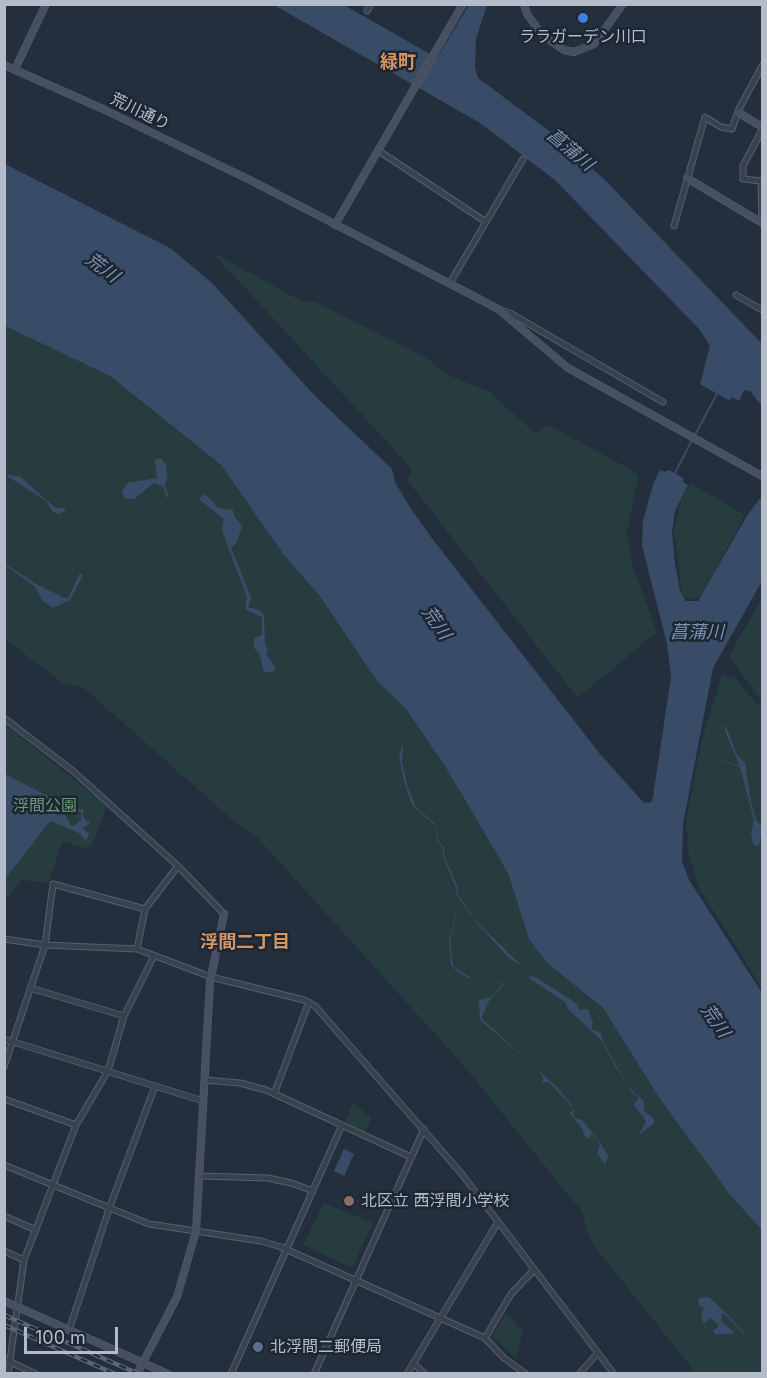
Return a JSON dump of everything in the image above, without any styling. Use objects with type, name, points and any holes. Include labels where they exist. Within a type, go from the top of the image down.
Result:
[{"type":"street","points":[[15,69],[46,4]]},
{"type":"street","points":[[368,11],[371,4]]},
{"type":"street","points":[[335,225],[463,4]]},
{"type":"street","points":[[524,4],[527,14],[542,35],[564,50],[574,52],[594,44],[623,4]]},
{"type":"street","name":"荒川通り","points":[[4,65],[103,109],[261,186],[450,283],[498,309],[568,368],[761,475]]},
{"type":"street","points":[[674,226],[705,117],[721,127],[732,129],[762,66]]},
{"type":"street","points":[[739,113],[762,128],[743,166],[743,179],[761,182],[762,223]]},
{"type":"street","points":[[379,150],[486,222]]},
{"type":"street","points":[[450,283],[523,159]]},
{"type":"street","points":[[687,178],[762,223]]},
{"type":"street","points":[[736,295],[762,310]]},
{"type":"street","points":[[498,309],[510,313],[663,402]]},
{"type":"street","points":[[4,718],[73,771],[178,866],[224,914],[211,977],[196,1231],[177,1297],[137,1374]]},
{"type":"street","points":[[137,949],[145,909],[178,866]]},
{"type":"street","points":[[4,1067],[45,945],[53,884],[145,909]]},
{"type":"street","points":[[4,939],[45,945],[137,949],[211,977],[309,1002],[348,1042],[424,1129],[614,1374]]},
{"type":"street","points":[[8,1374],[24,1260],[76,1125],[108,1071],[124,1016],[154,956]]},
{"type":"street","points":[[30,988],[124,1016]]},
{"type":"street","points":[[274,1094],[309,1002]]},
{"type":"street","points":[[4,1039],[203,1101]]},
{"type":"street","points":[[205,1080],[248,1084],[411,1157]]},
{"type":"street","points":[[69,1330],[109,1209],[155,1086]]},
{"type":"street","points":[[4,1099],[76,1125]]},
{"type":"street","points":[[231,1374],[342,1125]]},
{"type":"street","points":[[314,1374],[424,1129]]},
{"type":"street","points":[[4,1164],[149,1224],[261,1241],[287,1250],[485,1338],[504,1358],[526,1374]]},
{"type":"street","points":[[199,1176],[268,1178],[313,1191]]},
{"type":"street","points":[[4,1216],[36,1230]]},
{"type":"street","points":[[407,1374],[498,1222]]},
{"type":"street","points":[[4,1251],[24,1260]]},
{"type":"street","points":[[485,1338],[511,1294],[534,1270]]},
{"type":"street","points":[[4,1301],[168,1374]]},
{"type":"street","points":[[579,1374],[597,1354]]},
{"type":"street","points":[[4,1359],[36,1374]]},
{"type":"street","points":[[413,1363],[425,1374]]},
{"type":"green space","points":[[212,252],[303,302],[315,302],[428,359],[450,376],[488,391],[535,433],[549,425],[635,472],[638,478],[627,532],[633,567],[657,632],[578,698],[407,480],[412,469]]},
{"type":"green space","points":[[5,326],[110,376],[221,465],[284,555],[319,595],[377,681],[405,708],[445,766],[508,873],[529,939],[546,962],[603,1008],[658,1096],[730,1195],[762,1230],[762,1373],[696,1373],[592,1243],[583,1213],[464,1066],[255,835],[236,823],[84,688],[61,682],[5,639]]},
{"type":"green space","points":[[690,483],[745,515],[701,596],[692,600],[686,598],[682,593],[674,531],[681,500]]},
{"type":"green space","points":[[762,598],[762,702],[729,656]]},
{"type":"green space","points":[[722,675],[734,677],[762,709],[762,988],[698,886],[687,847],[688,835],[685,826],[701,743]]},
{"type":"green space","name":"浮間公園","points":[[5,724],[107,806],[92,845],[84,848],[63,841],[48,883],[22,880],[5,900]]},
{"type":"green space","points":[[353,1102],[371,1118],[366,1132],[345,1122]]},
{"type":"green space","points":[[324,1203],[373,1223],[352,1268],[303,1245]]},
{"type":"green space","points":[[506,1313],[523,1330],[516,1359],[492,1336]]},
{"type":"water","name":"菖蒲川","points":[[274,5],[344,5],[437,58],[469,5],[487,5],[476,39],[475,68],[478,78],[549,131],[605,180],[762,344],[762,406],[750,391],[744,390],[739,401],[732,397],[730,401],[700,384],[710,346],[700,330],[555,180],[480,123]]},
{"type":"water","name":"荒川","points":[[5,164],[170,248],[212,283],[315,396],[392,469],[395,482],[434,541],[600,754],[644,803],[651,802],[653,797],[671,677],[667,644],[642,545],[643,521],[653,485],[660,470],[665,472],[669,470],[683,478],[683,482],[688,485],[675,511],[672,532],[680,591],[686,601],[698,601],[748,514],[762,496],[762,581],[713,668],[683,824],[682,861],[689,880],[762,993],[762,1230],[730,1195],[658,1096],[603,1008],[546,962],[529,939],[508,873],[445,766],[405,708],[377,681],[319,595],[284,555],[221,465],[110,376],[5,326]]},
{"type":"water","points":[[161,458],[166,465],[167,479],[164,487],[154,483],[134,499],[125,499],[122,492],[127,483],[157,478],[155,460]]},
{"type":"water","points":[[4,474],[21,477],[55,508],[65,508],[65,511],[59,514],[53,512],[46,501]]},
{"type":"water","points":[[205,494],[218,508],[233,510],[234,516],[242,526],[237,542],[231,548],[251,597],[248,607],[261,611],[264,616],[265,643],[268,650],[266,654],[276,668],[272,672],[264,672],[259,653],[254,648],[254,638],[262,635],[262,617],[245,609],[247,597],[222,531],[224,519],[199,499]]},
{"type":"water","points":[[4,563],[36,584],[65,598],[68,598],[80,573],[83,575],[70,600],[53,608],[42,600],[34,586]]},
{"type":"water","points":[[725,724],[737,755],[745,763],[751,803],[756,820],[762,827],[759,846],[753,844],[751,833],[754,820],[740,767],[704,755],[740,766],[725,731]]},
{"type":"water","points":[[403,744],[402,762],[407,785],[416,807],[435,824],[439,843],[444,847],[444,855],[458,888],[457,895],[459,896],[475,920],[523,967],[509,958],[475,921],[460,900],[450,940],[453,966],[471,978],[505,983],[489,1001],[481,1018],[532,1065],[480,1020],[479,1000],[492,997],[503,983],[468,978],[451,965],[449,940],[460,899],[456,895],[457,891],[443,855],[443,848],[438,843],[435,826],[412,805],[399,756]]},
{"type":"water","points":[[5,774],[61,803],[59,810],[64,813],[72,827],[81,820],[81,812],[71,807],[84,810],[82,816],[90,823],[83,828],[89,834],[86,841],[79,833],[50,821],[5,879]]},
{"type":"water","points":[[523,967],[530,976],[537,978],[578,1005],[578,1010],[588,1009],[593,1023],[591,1029],[601,1033],[628,1087],[644,1101],[644,1111],[654,1119],[654,1123],[639,1135],[646,1121],[634,1105],[639,1097],[631,1092],[614,1064],[602,1041],[568,1009],[565,1002],[532,980]]},
{"type":"water","points":[[535,1068],[559,1089],[572,1108],[549,1082],[543,1083],[543,1077]]},
{"type":"water","points":[[573,1109],[574,1117],[583,1121],[601,1144],[608,1156],[605,1165],[597,1153],[600,1144],[592,1134],[589,1139],[584,1135],[583,1130],[570,1113]]},
{"type":"water","points":[[344,1149],[354,1154],[344,1176],[334,1171]]},
{"type":"water","points":[[709,1297],[728,1315],[762,1354],[725,1314],[722,1314],[721,1321],[733,1331],[733,1334],[715,1334],[713,1331],[719,1326],[711,1318],[703,1324],[701,1316],[704,1308],[699,1305],[698,1301],[699,1298]]},
{"type":"waterway","points":[[695,435],[718,392]]},
{"type":"waterway","points":[[674,475],[692,440]]},
{"type":"waterway","points":[[164,486],[168,497]]},
{"type":"railway","points":[[4,1315],[139,1374]]},
{"type":"railway","points":[[4,1325],[115,1374]]},
{"type":"place","name":"ララガーデン川口","points":[[583,18]]},
{"type":"place","name":"北区立 西浮間小学校","points":[[349,1201]]},
{"type":"place","name":"北浮間二郵便局","points":[[258,1347]]},
{"type":"district","name":"緑町","points":[[398,63]]},
{"type":"district","name":"浮間二丁目","points":[[245,943]]}]
